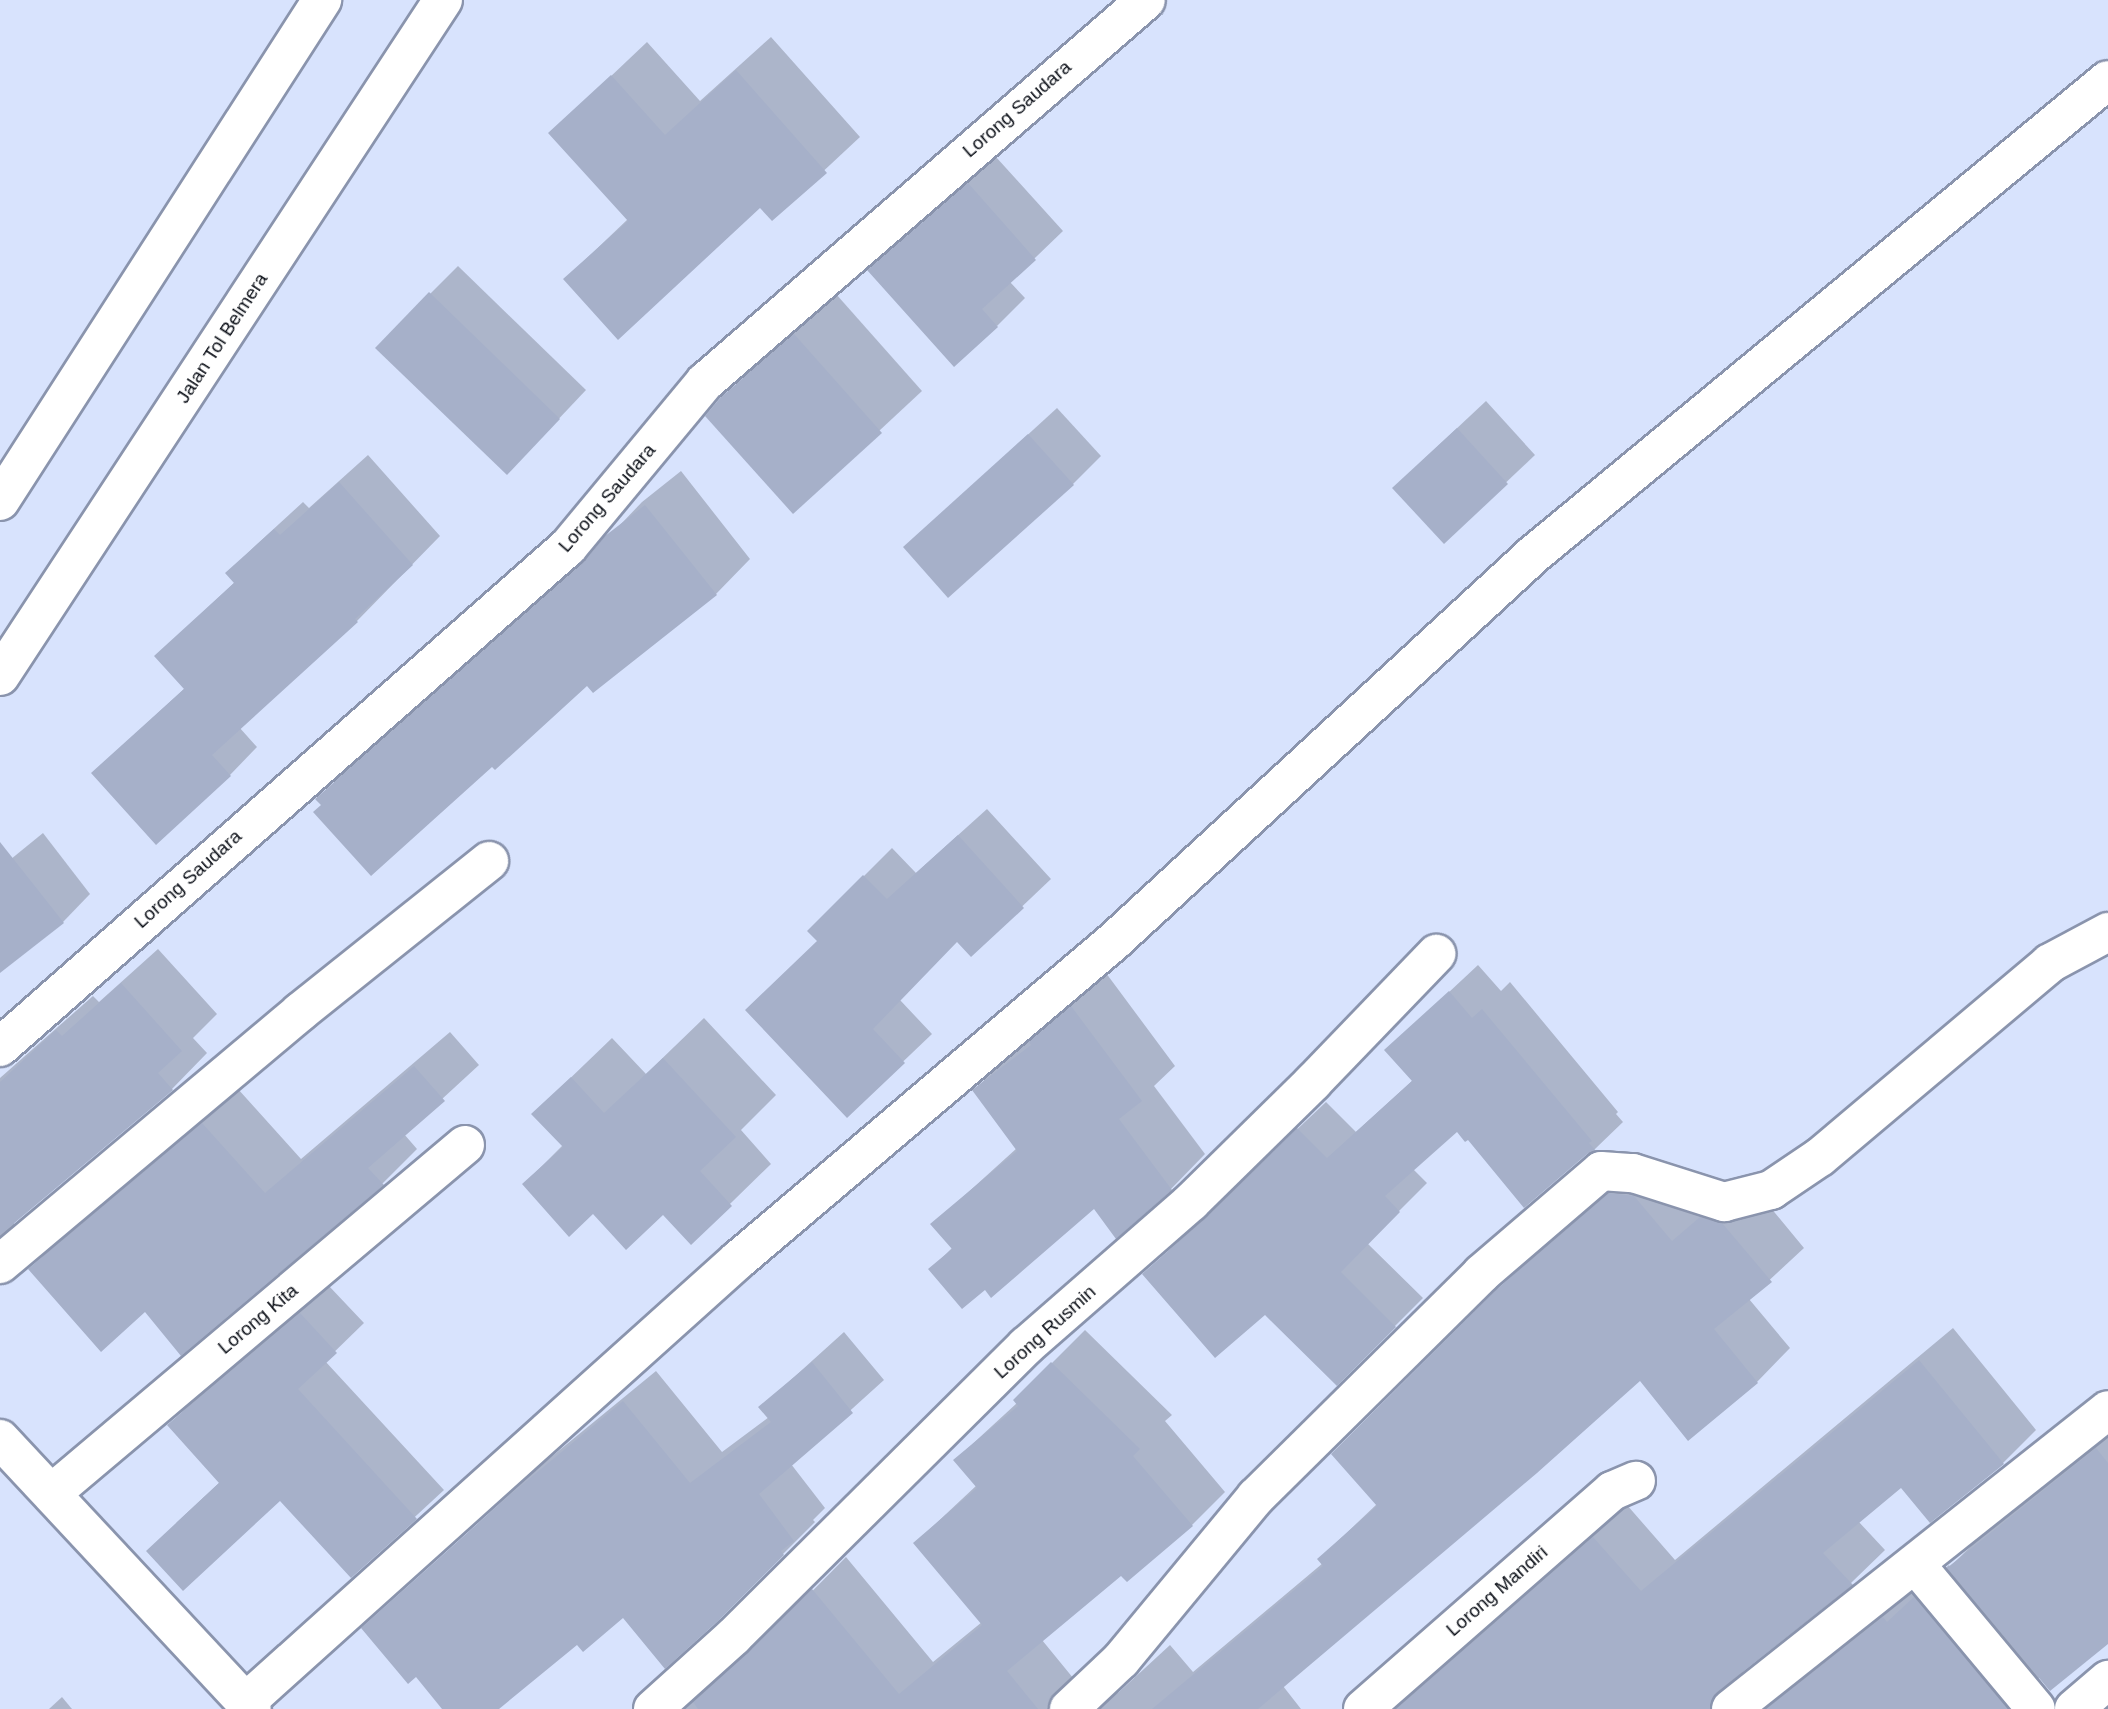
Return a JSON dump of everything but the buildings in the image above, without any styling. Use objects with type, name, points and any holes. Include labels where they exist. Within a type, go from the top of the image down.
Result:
[{"type":"main road","points":[[0,501],[323,0]]},
{"type":"main road","name":"Jalan Tol Belmera","points":[[0,676],[443,0]]},
{"type":"main road","name":"Lorong Saudara","points":[[0,1047],[568,547],[705,382],[1146,0]]},
{"type":"main road","points":[[4,1451],[52,1493],[249,1706],[738,1260],[1113,942],[1534,554],[2108,80]]},
{"type":"main road","points":[[0,1264],[300,1012],[489,861]]},
{"type":"main road","points":[[1069,1709],[1121,1660],[1256,1497],[1481,1274],[1601,1171],[1633,1173],[1724,1202],[1771,1190],[1820,1157],[2050,963],[2108,932]]},
{"type":"main road","name":"Lorong Rusmin","points":[[653,1709],[734,1636],[1026,1346],[1191,1202],[1313,1082],[1436,954]]},
{"type":"main road","name":"Lorong Kita","points":[[52,1493],[465,1146]]},
{"type":"main road","points":[[1731,1709],[1916,1565],[2108,1410]]},
{"type":"main road","name":"Lorong Mandiri","points":[[1363,1709],[1612,1491],[1636,1481]]},
{"type":"main road","points":[[1916,1565],[2036,1709]]},
{"type":"main road","points":[[2074,1709],[2108,1680]]}]
